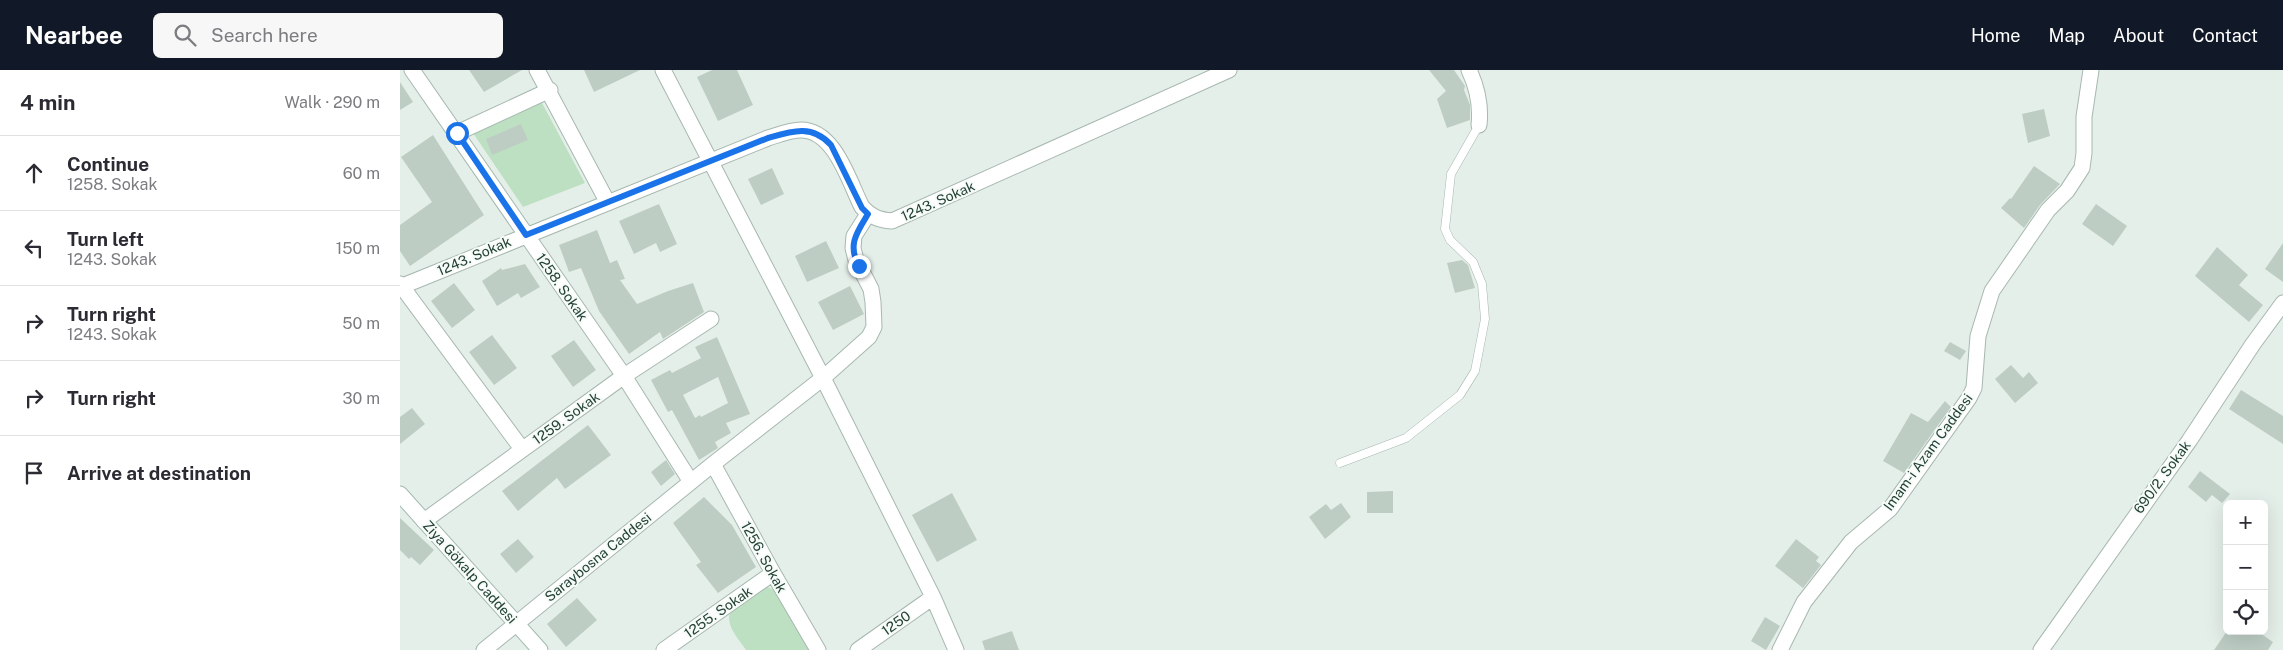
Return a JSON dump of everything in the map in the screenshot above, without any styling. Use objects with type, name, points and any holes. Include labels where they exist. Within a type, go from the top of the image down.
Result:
[{"type":"street","name":"1258. Sokak","points":[[412,70],[624,376],[691,482]]},
{"type":"street","points":[[537,70],[550,90],[608,203]]},
{"type":"street","points":[[663,70],[823,378],[933,597],[956,650]]},
{"type":"street","name":"1243. Sokak","points":[[401,286],[768,138],[800,130],[809,130],[825,138],[831,145],[862,208],[868,214],[884,220],[901,218],[1229,70]]},
{"type":"street","points":[[1469,70],[1477,96],[1480,114],[1479,125]]},
{"type":"street","name":"Imam-i Azam Caddesi","points":[[1780,650],[1804,602],[1851,542],[1890,509],[1974,388],[1978,336],[1992,291],[2048,210],[2067,191],[2082,168],[2084,117],[2091,70]]},
{"type":"street","points":[[457,133],[550,90]]},
{"type":"street","name":"Saraybosna Caddesi","points":[[484,650],[712,464],[823,378],[869,337],[874,327],[874,302],[856,260],[853,248],[854,236],[868,214]]},
{"type":"street","points":[[401,286],[522,449]]},
{"type":"street","name":"690/2. Sokak","points":[[2040,650],[2189,441],[2252,344],[2283,303]]},
{"type":"street","name":"1259. Sokak","points":[[424,521],[624,376],[711,319]]},
{"type":"street","name":"1256. Sokak","points":[[712,464],[818,650]]},
{"type":"street","name":"Ziya Gökalp Caddesi","points":[[400,494],[540,650]]},
{"type":"street","name":"1255. Sokak","points":[[664,650],[773,573]]},
{"type":"street","name":"1250","points":[[858,650],[933,597]]},
{"type":"lane","points":[[1340,463],[1406,438],[1460,395],[1475,371],[1485,320],[1482,284],[1473,262],[1450,240],[1444,229],[1451,174],[1479,125]]},
{"type":"green space","points":[[541,101],[585,183],[523,207],[471,130]]},
{"type":"green space","points":[[766,586],[774,590],[810,650],[746,650],[736,636],[729,621],[731,610]]},
{"type":"building","points":[[469,70],[522,70],[484,92]]},
{"type":"building","points":[[584,70],[640,70],[594,92]]},
{"type":"building","points":[[712,70],[737,70],[753,105],[718,121],[697,77]]},
{"type":"building","points":[[1429,70],[1454,70],[1465,86],[1464,90],[1470,105],[1470,120],[1447,128],[1437,99],[1446,91]]},
{"type":"building","points":[[400,82],[413,102],[400,110]]},
{"type":"building","points":[[2044,109],[2050,136],[2028,143],[2022,114]]},
{"type":"building","points":[[521,124],[528,140],[492,155],[486,139]]},
{"type":"building","points":[[433,135],[484,215],[410,266],[400,251],[400,225],[432,202],[401,157]]},
{"type":"building","points":[[2034,166],[2060,184],[2040,205],[2024,228],[2001,208],[2011,199]]},
{"type":"building","points":[[772,168],[784,194],[761,205],[748,179]]},
{"type":"building","points":[[659,204],[677,244],[660,252],[656,243],[634,254],[619,221]]},
{"type":"building","points":[[2096,204],[2127,226],[2113,246],[2082,224]]},
{"type":"building","points":[[597,230],[610,263],[617,260],[625,279],[620,280],[637,304],[693,283],[704,312],[663,339],[660,332],[629,354],[599,311],[581,268],[569,272],[559,245]]},
{"type":"building","points":[[826,241],[839,268],[807,282],[795,256]]},
{"type":"building","points":[[2283,243],[2283,282],[2265,269]]},
{"type":"building","points":[[2217,247],[2248,275],[2239,285],[2263,305],[2249,322],[2195,276]]},
{"type":"building","points":[[1462,260],[1468,265],[1475,288],[1455,293],[1447,263]]},
{"type":"building","points":[[525,264],[540,287],[521,298],[518,293],[497,306],[482,281],[501,268],[502,270]]},
{"type":"building","points":[[454,283],[475,310],[452,328],[431,301]]},
{"type":"building","points":[[850,286],[864,314],[833,330],[818,302]]},
{"type":"building","points":[[492,335],[517,368],[494,385],[469,352]]},
{"type":"building","points":[[717,337],[750,414],[726,423],[731,433],[715,442],[718,448],[699,460],[672,410],[668,412],[651,380],[670,370],[672,373],[701,358],[695,347]],"holes":[[[718,377],[728,403],[701,417],[700,415],[695,418],[683,395]]]},
{"type":"building","points":[[574,340],[596,370],[573,387],[551,356]]},
{"type":"building","points":[[1950,342],[1966,351],[1960,360],[1944,351]]},
{"type":"building","points":[[2011,365],[2023,378],[2029,372],[2038,383],[2015,403],[1995,379]]},
{"type":"building","points":[[2241,390],[2283,416],[2283,444],[2229,409]]},
{"type":"building","points":[[1945,401],[1951,407],[1904,473],[1883,461],[1911,413],[1928,422]]},
{"type":"building","points":[[412,408],[425,424],[400,444],[400,417]]},
{"type":"building","points":[[588,425],[611,455],[565,489],[557,478],[518,511],[502,491]]},
{"type":"building","points":[[666,460],[675,474],[661,486],[651,472]]},
{"type":"building","points":[[2200,471],[2230,494],[2222,503],[2212,495],[2206,502],[2188,487]]},
{"type":"building","points":[[1393,491],[1393,513],[1367,513],[1367,492]]},
{"type":"building","points":[[952,493],[977,540],[937,562],[912,515]]},
{"type":"building","points":[[704,497],[732,525],[756,567],[718,593],[696,565],[701,562],[673,523]]},
{"type":"building","points":[[1341,503],[1351,517],[1325,539],[1309,517],[1326,504],[1331,510]]},
{"type":"building","points":[[400,518],[434,550],[420,565],[411,557],[409,559],[400,550]]},
{"type":"building","points":[[518,539],[534,557],[516,573],[500,554]]},
{"type":"building","points":[[1796,539],[1819,557],[1816,561],[1821,565],[1803,588],[1775,566]]},
{"type":"building","points":[[577,598],[597,620],[566,647],[547,624]]},
{"type":"building","points":[[1765,617],[1780,626],[1766,650],[1751,641]]},
{"type":"building","points":[[1012,631],[1019,650],[985,650],[982,641]]},
{"type":"building","points":[[2224,635],[2263,635],[2273,642],[2268,650],[2214,650]]},
{"type":"route","points":[[457,133],[526,235],[768,138],[800,130],[809,130],[825,138],[831,145],[862,208],[868,214],[854,236],[853,248],[859,266]]}]
